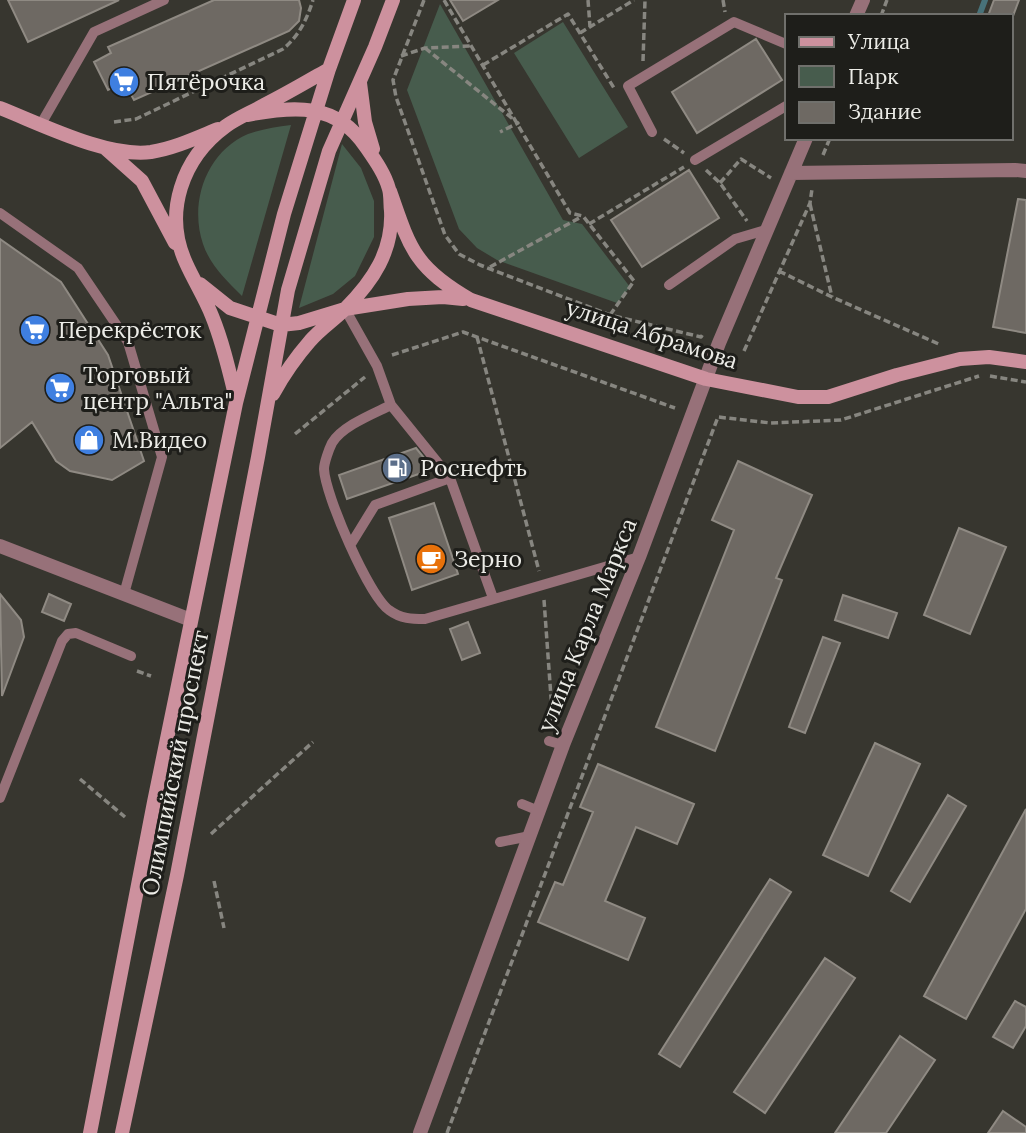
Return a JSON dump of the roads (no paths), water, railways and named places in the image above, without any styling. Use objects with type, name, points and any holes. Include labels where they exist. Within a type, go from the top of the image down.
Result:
[{"type":"street","name":"Олимпийский проспект","points":[[90,1133],[151,814],[236,403],[284,214],[329,69],[354,0]]},
{"type":"street","name":"Олимпийский проспект","points":[[122,1133],[177,875],[288,290],[329,151],[393,0]]},
{"type":"street","name":"Олимпийский проспект","points":[[236,403],[225,354],[197,281],[186,262],[177,230],[176,202],[185,173],[204,147],[226,126],[329,69]]},
{"type":"street","name":"Олимпийский проспект","points":[[268,401],[310,340],[345,309],[369,282],[382,262],[392,229],[390,191],[377,163],[365,122],[360,83]]},
{"type":"street","points":[[0,108],[103,148],[129,152],[148,152],[172,147],[226,126]]},
{"type":"street","name":"Олимпийский проспект","points":[[247,115],[282,108],[317,111],[341,120],[358,135],[377,163]]},
{"type":"street","name":"улица Карла Маркса","points":[[419,1133],[564,745],[706,379],[805,140]]},
{"type":"street","points":[[103,148],[142,181],[186,262]]},
{"type":"street","points":[[791,173],[1026,172]]},
{"type":"street","points":[[390,191],[408,242],[424,266],[444,285],[471,300]]},
{"type":"street","name":"Олимпийский проспект","points":[[197,281],[230,309],[281,325],[299,323],[345,309]]},
{"type":"street","points":[[345,309],[408,299],[443,297],[471,300]]},
{"type":"street","name":"улица Абрамова","points":[[471,300],[706,379],[798,397],[828,397],[960,359],[989,357],[1026,362]]},
{"type":"street","points":[[0,546],[191,620]]},
{"type":"lane","points":[[41,124],[94,32],[164,0]]},
{"type":"lane","points":[[652,132],[628,86],[734,22],[785,44]]},
{"type":"lane","points":[[695,160],[785,107]]},
{"type":"lane","points":[[0,213],[78,268],[128,342],[162,457],[124,594]]},
{"type":"lane","points":[[668,285],[735,239],[766,230]]},
{"type":"lane","points":[[345,309],[377,366],[391,405],[450,478],[493,598]]},
{"type":"lane","points":[[391,405],[359,420],[333,442],[324,468],[335,511],[351,544],[352,552],[372,589],[388,610],[405,618],[425,619],[639,557]]},
{"type":"lane","points":[[351,544],[375,505],[450,478]]},
{"type":"lane","points":[[0,798],[62,641],[68,634],[76,633],[131,656]]},
{"type":"lane","points":[[549,740],[564,745]]},
{"type":"lane","points":[[522,804],[539,811]]},
{"type":"lane","points":[[500,842],[530,836]]},
{"type":"waterway","points":[[980,14],[985,0]]},
{"type":"place","name":"Пятёрочка","points":[[124,82]]},
{"type":"place","name":"Перекрёсток","points":[[35,330]]},
{"type":"place","name":"Торговый центр \"Альта\"","points":[[60,388]]},
{"type":"place","name":"М.Видео","points":[[89,440]]},
{"type":"place","name":"Роснефть","points":[[397,468]]},
{"type":"place","name":"Зерно","points":[[431,559]]}]
